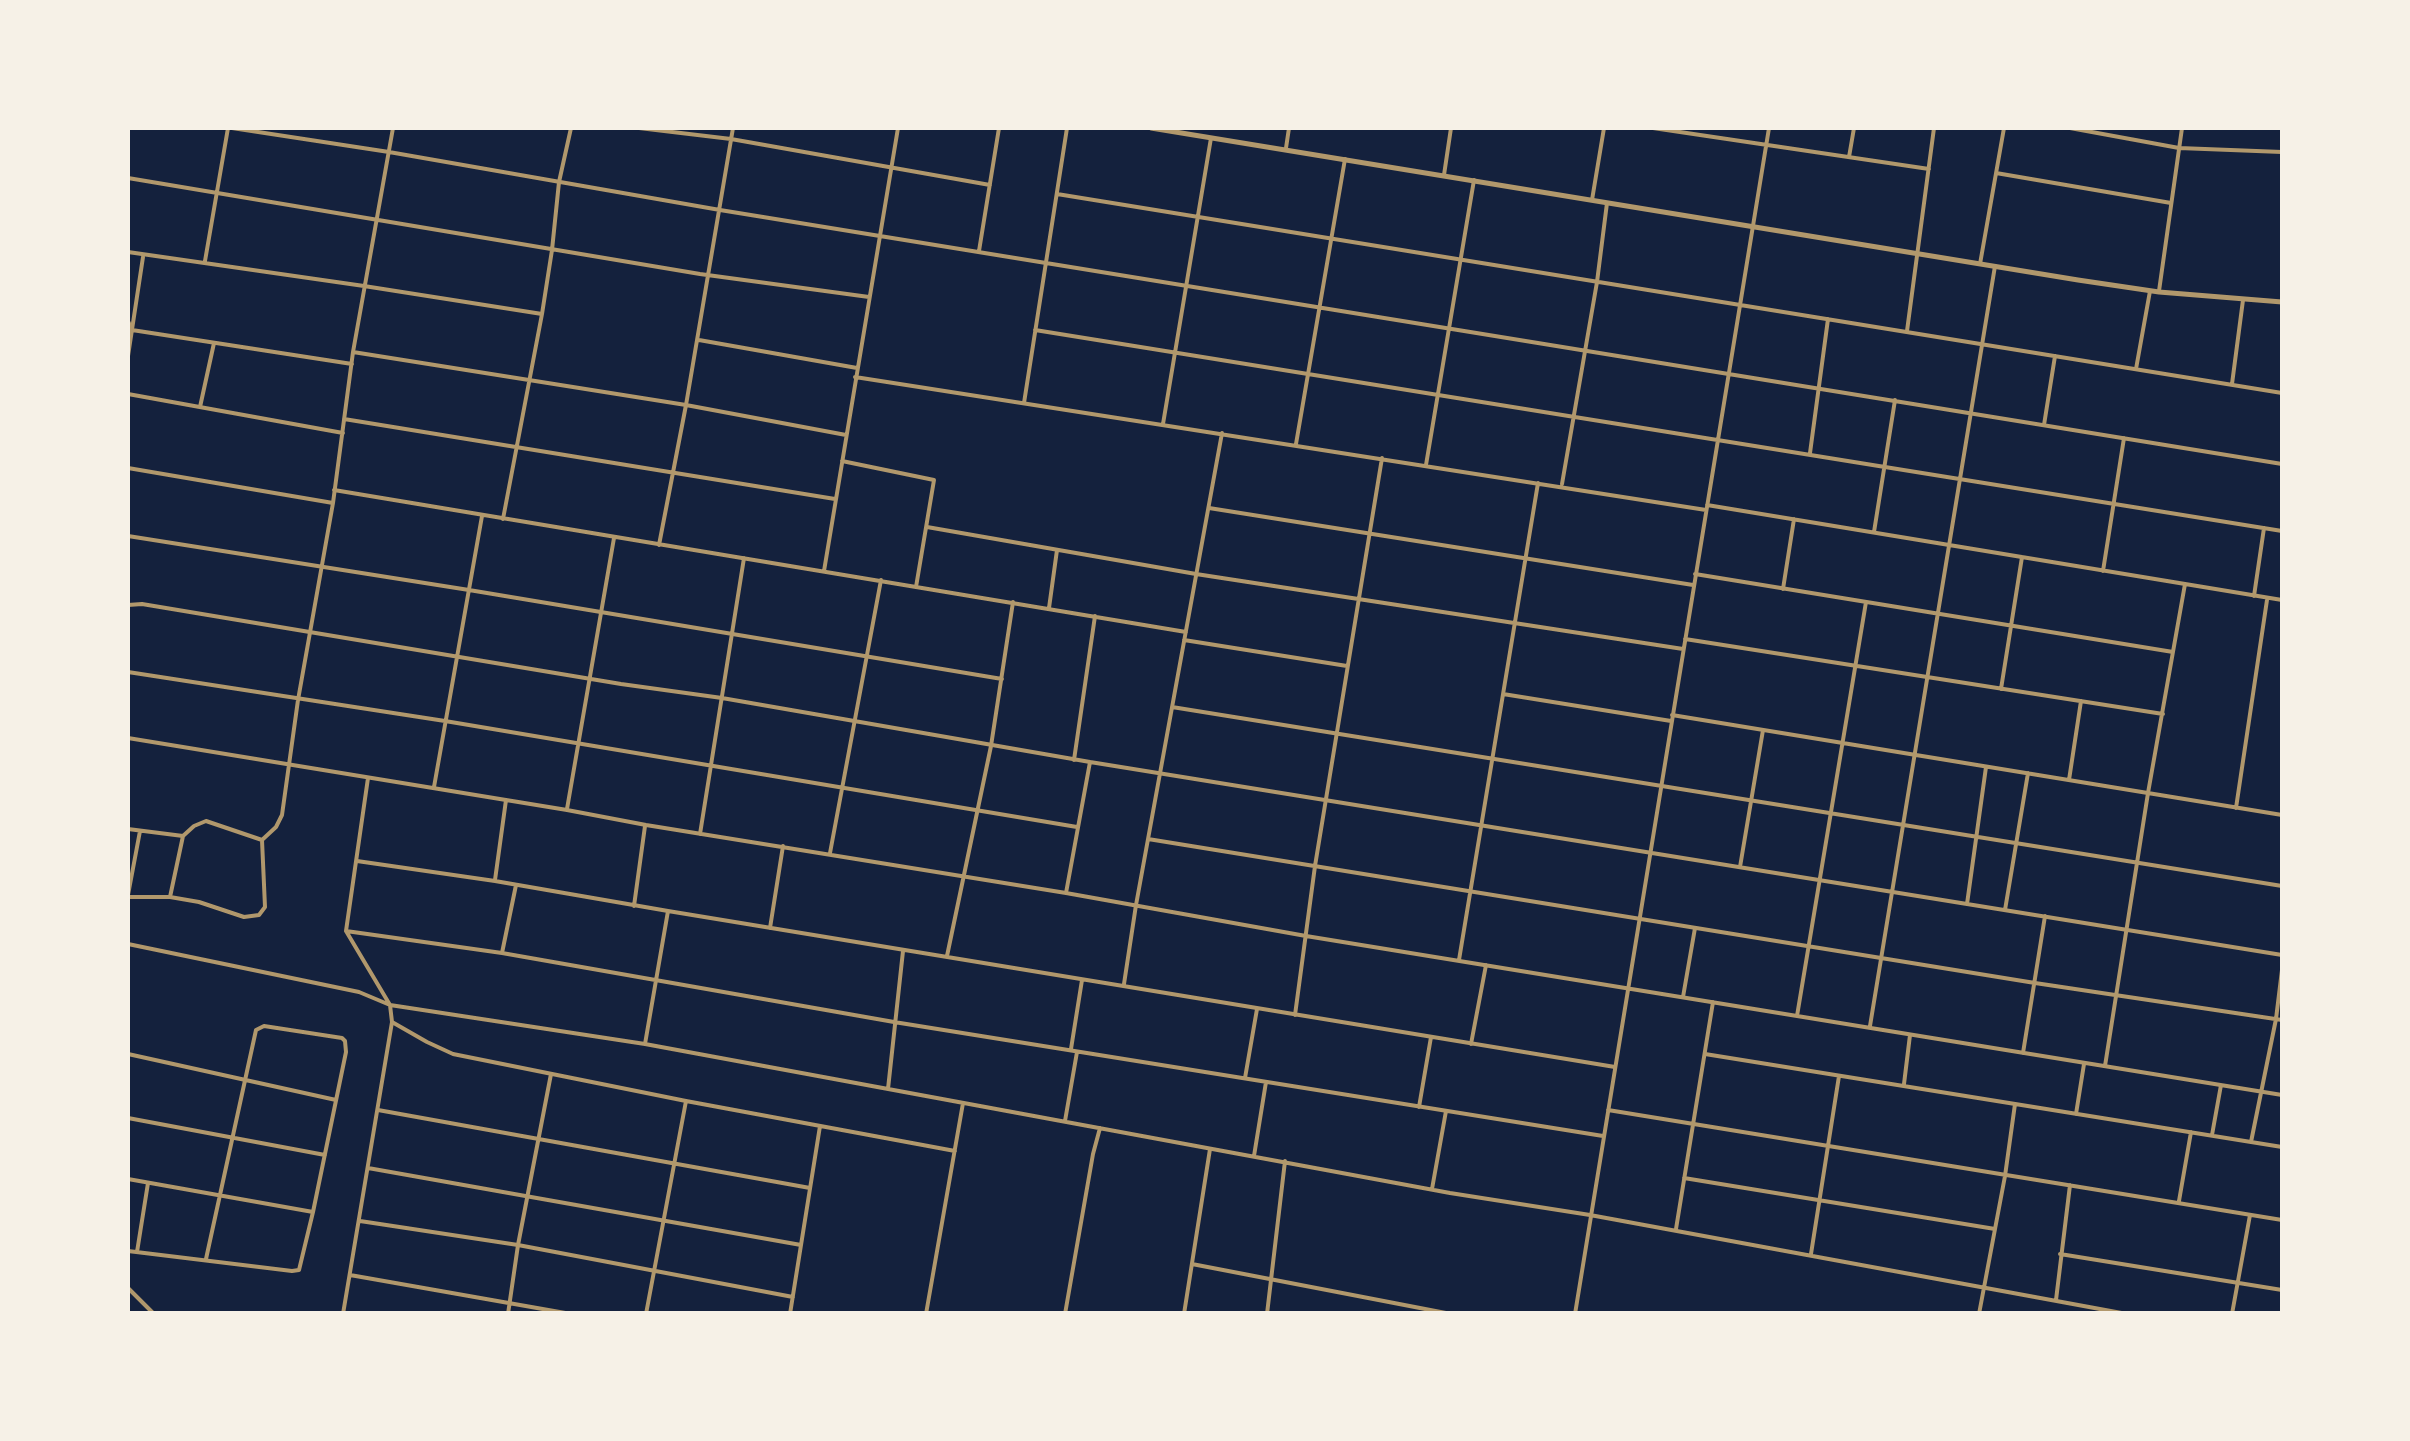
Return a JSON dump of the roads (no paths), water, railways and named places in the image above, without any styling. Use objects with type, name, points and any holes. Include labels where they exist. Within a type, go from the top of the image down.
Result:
[{"type":"street","points":[[205,263],[230,128],[2282,464]]},
{"type":"street","points":[[140,830],[128,897],[199,902],[244,917],[259,915],[265,907],[262,840],[282,815],[392,128]]},
{"type":"street","points":[[503,519],[542,314],[559,182],[571,128]]},
{"type":"street","points":[[640,128],[731,139],[990,184]]},
{"type":"street","points":[[659,544],[733,128]]},
{"type":"street","points":[[824,571],[898,128]]},
{"type":"street","points":[[979,252],[999,128]]},
{"type":"street","points":[[1024,403],[1067,128]]},
{"type":"street","points":[[1152,128],[2150,291],[2282,302]]},
{"type":"street","points":[[1286,148],[1289,128]]},
{"type":"street","points":[[1444,175],[1450,128]]},
{"type":"street","points":[[1592,200],[1604,128]]},
{"type":"street","points":[[1654,128],[1929,169]]},
{"type":"street","points":[[1575,1314],[1769,128]]},
{"type":"street","points":[[1849,157],[1854,128]]},
{"type":"street","points":[[1907,332],[1934,128]]},
{"type":"street","points":[[1980,264],[2004,128]]},
{"type":"street","points":[[2070,128],[2179,148],[2282,152]]},
{"type":"street","points":[[2159,292],[2182,128]]},
{"type":"street","points":[[1162,424],[1211,138]]},
{"type":"street","points":[[1296,444],[1345,159]]},
{"type":"street","points":[[1996,173],[2171,203]]},
{"type":"street","points":[[128,178],[552,250],[868,297]]},
{"type":"street","points":[[1426,465],[1474,180]]},
{"type":"street","points":[[1057,194],[2282,393]]},
{"type":"street","points":[[1562,486],[1607,203]]},
{"type":"street","points":[[128,252],[542,314]]},
{"type":"street","points":[[128,356],[143,255]]},
{"type":"street","points":[[1869,1028],[1995,266]]},
{"type":"street","points":[[2136,369],[2150,291]]},
{"type":"street","points":[[2232,384],[2243,298]]},
{"type":"street","points":[[1810,454],[1828,319]]},
{"type":"street","points":[[128,320],[132,330]]},
{"type":"street","points":[[132,330],[352,364]]},
{"type":"street","points":[[1036,330],[2282,531]]},
{"type":"street","points":[[698,340],[857,368]]},
{"type":"street","points":[[200,407],[214,343]]},
{"type":"street","points":[[354,352],[686,405],[846,436]]},
{"type":"street","points":[[2044,425],[2055,356]]},
{"type":"street","points":[[855,377],[1794,519],[2282,600]]},
{"type":"street","points":[[128,394],[343,433]]},
{"type":"street","points":[[1874,532],[1895,400]]},
{"type":"street","points":[[344,420],[835,499]]},
{"type":"street","points":[[1124,987],[1222,433]]},
{"type":"street","points":[[2103,570],[2124,438]]},
{"type":"street","points":[[1295,1015],[1382,458]]},
{"type":"street","points":[[842,460],[934,480],[916,586]]},
{"type":"street","points":[[128,468],[332,503]]},
{"type":"street","points":[[1459,960],[1538,483]]},
{"type":"street","points":[[334,490],[1186,632]]},
{"type":"street","points":[[1208,508],[1693,585]]},
{"type":"street","points":[[434,788],[482,516]]},
{"type":"street","points":[[1783,588],[1794,519]]},
{"type":"street","points":[[927,527],[1196,574],[1683,650]]},
{"type":"street","points":[[2254,596],[2264,528]]},
{"type":"street","points":[[128,536],[1002,679]]},
{"type":"street","points":[[567,810],[614,538]]},
{"type":"street","points":[[1049,608],[1057,550]]},
{"type":"street","points":[[2001,688],[2022,557]]},
{"type":"street","points":[[700,834],[744,558]]},
{"type":"street","points":[[1695,574],[2173,652]]},
{"type":"street","points":[[830,853],[881,580]]},
{"type":"street","points":[[2105,1066],[2185,584]]},
{"type":"street","points":[[2236,808],[2268,598]]},
{"type":"street","points":[[947,957],[979,811],[1013,602]]},
{"type":"street","points":[[1797,1016],[1866,602]]},
{"type":"street","points":[[128,605],[142,604],[722,698],[1074,760],[2282,955]]},
{"type":"street","points":[[1074,760],[1095,616]]},
{"type":"street","points":[[1684,639],[2163,714]]},
{"type":"street","points":[[1184,640],[1348,666]]},
{"type":"street","points":[[128,672],[1077,827]]},
{"type":"street","points":[[1503,694],[1763,730],[2282,816]]},
{"type":"street","points":[[2068,780],[2082,701]]},
{"type":"street","points":[[1172,707],[2282,886]]},
{"type":"street","points":[[1740,867],[1763,730]]},
{"type":"street","points":[[128,738],[2282,1095]]},
{"type":"street","points":[[1066,893],[1090,762]]},
{"type":"street","points":[[1967,904],[1986,766]]},
{"type":"street","points":[[2005,910],[2028,774]]},
{"type":"street","points":[[342,1314],[392,1022],[390,1005],[346,932],[368,778]]},
{"type":"street","points":[[495,880],[506,800]]},
{"type":"street","points":[[170,897],[183,836],[194,826],[206,821],[262,840]]},
{"type":"street","points":[[634,906],[646,826]]},
{"type":"street","points":[[128,829],[183,836]]},
{"type":"street","points":[[1148,839],[2279,1020]]},
{"type":"street","points":[[770,928],[783,846]]},
{"type":"street","points":[[357,861],[495,880],[668,912],[1615,1067]]},
{"type":"street","points":[[502,953],[516,885]]},
{"type":"street","points":[[645,1044],[668,912]]},
{"type":"street","points":[[2023,1053],[2045,916]]},
{"type":"street","points":[[1683,997],[1695,928]]},
{"type":"street","points":[[346,932],[502,953],[894,1022],[1603,1136]]},
{"type":"street","points":[[128,944],[359,992],[390,1005],[645,1044],[2126,1314]]},
{"type":"street","points":[[888,1090],[903,950]]},
{"type":"street","points":[[1471,1044],[1486,966]]},
{"type":"street","points":[[2251,1142],[2279,1020],[2282,970]]},
{"type":"street","points":[[1065,1121],[1082,980]]},
{"type":"street","points":[[1676,1231],[1713,1002]]},
{"type":"street","points":[[1245,1078],[1257,1008]]},
{"type":"street","points":[[392,1022],[453,1054],[955,1152]]},
{"type":"street","points":[[128,1251],[299,1270],[346,1052],[346,1041],[342,1038],[259,1027],[256,1030],[206,1259]]},
{"type":"street","points":[[1904,1084],[1910,1034]]},
{"type":"street","points":[[1420,1106],[1431,1037]]},
{"type":"street","points":[[128,1054],[336,1100]]},
{"type":"street","points":[[1704,1054],[2282,1147]]},
{"type":"street","points":[[2076,1114],[2084,1063]]},
{"type":"street","points":[[508,1314],[551,1074]]},
{"type":"street","points":[[1810,1256],[1839,1076]]},
{"type":"street","points":[[1254,1156],[1266,1082]]},
{"type":"street","points":[[2212,1136],[2221,1085]]},
{"type":"street","points":[[646,1314],[686,1102]]},
{"type":"street","points":[[926,1314],[964,1103]]},
{"type":"street","points":[[1979,1314],[2015,1104]]},
{"type":"street","points":[[378,1110],[810,1188]]},
{"type":"street","points":[[1608,1110],[2282,1220]]},
{"type":"street","points":[[1432,1189],[1446,1111]]},
{"type":"street","points":[[128,1118],[325,1156]]},
{"type":"street","points":[[790,1314],[820,1126]]},
{"type":"street","points":[[1064,1314],[1100,1128]]},
{"type":"street","points":[[2179,1203],[2191,1132]]},
{"type":"street","points":[[1184,1314],[1210,1149]]},
{"type":"street","points":[[1267,1314],[1285,1161]]},
{"type":"street","points":[[368,1168],[801,1245]]},
{"type":"street","points":[[1684,1178],[1995,1229]]},
{"type":"street","points":[[128,1179],[313,1212]]},
{"type":"street","points":[[137,1252],[148,1183]]},
{"type":"street","points":[[2056,1300],[2070,1186]]},
{"type":"street","points":[[2232,1314],[2250,1215]]},
{"type":"street","points":[[360,1220],[655,1269],[792,1297]]},
{"type":"street","points":[[2060,1254],[2282,1290]]},
{"type":"street","points":[[1192,1264],[1450,1314]]},
{"type":"street","points":[[350,1275],[572,1314]]},
{"type":"street","points":[[128,1288],[154,1314]]}]
